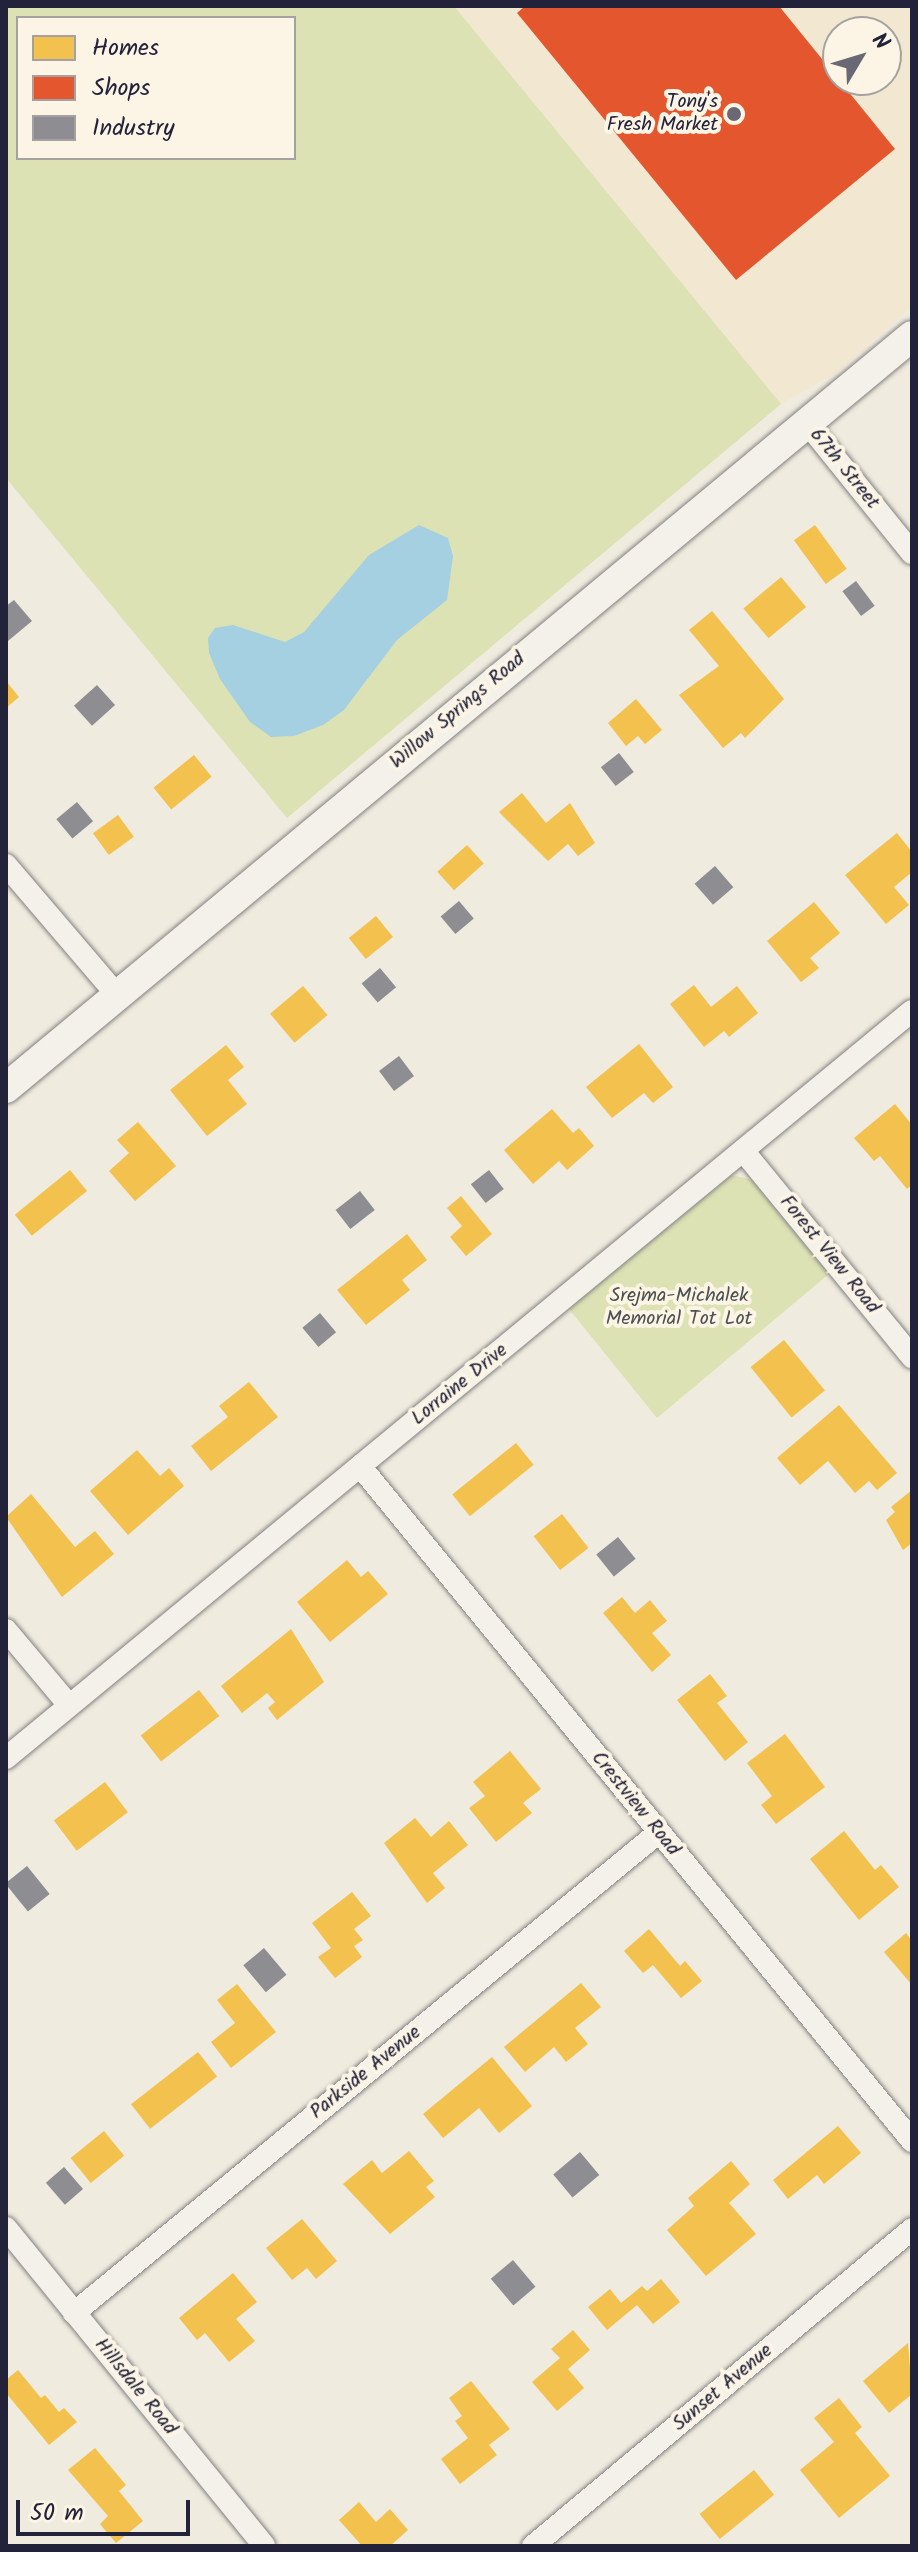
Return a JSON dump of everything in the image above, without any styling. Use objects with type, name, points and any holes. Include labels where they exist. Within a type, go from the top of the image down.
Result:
[{"type":"main road","name":"Willow Springs Road","points":[[6,1088],[912,336]]},
{"type":"street","name":"67th Street","points":[[807,423],[912,553]]},
{"type":"street","points":[[6,865],[116,994]]},
{"type":"street","name":"Lorraine Drive","points":[[6,1758],[68,1704],[745,1153],[912,1011]]},
{"type":"street","name":"Forest View Road","points":[[745,1153],[912,1357]]},
{"type":"street","name":"Crestview Road","points":[[360,1466],[912,2141]]},
{"type":"street","points":[[6,1630],[68,1704]]},
{"type":"street","name":"Parkside Avenue","points":[[74,2313],[658,1833]]},
{"type":"street","name":"Hillsdale Road","points":[[6,2228],[264,2546]]},
{"type":"street","name":"Sunset Avenue","points":[[533,2546],[912,2229]]},
{"type":"shaded area","points":[[454,6],[912,6],[912,306],[836,373],[781,404]]},
{"type":"green space","points":[[6,6],[454,6],[781,404],[287,818],[6,478]]},
{"type":"green space","name":"Srejma-Michalek Memorial Tot Lot","points":[[732,1175],[752,1180],[829,1274],[657,1418],[569,1309]]},
{"type":"water","points":[[419,525],[448,538],[453,556],[447,600],[397,640],[344,710],[323,725],[294,736],[271,737],[250,722],[220,679],[209,653],[208,638],[215,628],[233,625],[285,642],[304,632],[369,555]]},
{"type":"building: Homes","points":[[815,525],[847,569],[826,584],[794,540]]},
{"type":"building: Homes","points":[[781,577],[806,607],[769,638],[743,608]]},
{"type":"building: Homes","points":[[712,611],[784,699],[745,738],[741,733],[723,748],[679,695],[719,666],[689,630]]},
{"type":"building: Homes","points":[[6,681],[19,697],[6,708]]},
{"type":"building: Homes","points":[[636,699],[662,730],[645,744],[638,736],[626,746],[608,723]]},
{"type":"building: Homes","points":[[194,755],[212,777],[171,809],[154,788]]},
{"type":"building: Homes","points":[[522,793],[546,823],[570,803],[595,843],[578,856],[568,844],[548,861],[499,812]]},
{"type":"building: Homes","points":[[118,815],[134,837],[109,855],[93,833]]},
{"type":"building: Homes","points":[[897,833],[912,852],[912,872],[894,887],[909,905],[886,924],[845,875]]},
{"type":"building: Homes","points":[[467,845],[484,864],[454,890],[437,872]]},
{"type":"building: Homes","points":[[814,902],[840,933],[810,958],[819,968],[801,982],[767,941]]},
{"type":"building: Homes","points":[[376,916],[393,937],[366,959],[349,938]]},
{"type":"building: Homes","points":[[694,985],[711,1007],[737,986],[758,1013],[729,1037],[724,1031],[704,1047],[670,1004]]},
{"type":"building: Homes","points":[[303,986],[327,1015],[294,1043],[270,1014]]},
{"type":"building: Homes","points":[[639,1044],[673,1087],[653,1103],[644,1093],[612,1118],[586,1087]]},
{"type":"building: Homes","points":[[226,1045],[244,1067],[228,1080],[247,1104],[207,1136],[170,1090]]},
{"type":"building: Homes","points":[[895,1104],[912,1125],[912,1185],[907,1189],[880,1156],[874,1161],[854,1138]]},
{"type":"building: Homes","points":[[552,1109],[573,1133],[579,1128],[594,1146],[567,1170],[559,1161],[533,1184],[504,1150]]},
{"type":"building: Homes","points":[[138,1122],[176,1166],[135,1201],[109,1171],[129,1153],[117,1140]]},
{"type":"building: Homes","points":[[70,1170],[87,1191],[32,1236],[15,1215]]},
{"type":"building: Homes","points":[[461,1196],[492,1234],[466,1256],[450,1237],[462,1226],[447,1208]]},
{"type":"building: Homes","points":[[407,1234],[427,1260],[402,1280],[410,1290],[366,1325],[337,1290]]},
{"type":"building: Homes","points":[[784,1340],[825,1391],[791,1418],[751,1367]]},
{"type":"building: Homes","points":[[249,1382],[278,1417],[211,1471],[191,1446],[228,1417],[219,1406]]},
{"type":"building: Homes","points":[[839,1405],[897,1473],[877,1490],[869,1481],[855,1493],[828,1461],[800,1485],[777,1458]]},
{"type":"building: Homes","points":[[516,1443],[534,1465],[470,1516],[452,1495]]},
{"type":"building: Homes","points":[[137,1450],[160,1476],[169,1468],[184,1486],[128,1535],[90,1491]]},
{"type":"building: Homes","points":[[912,1490],[912,1543],[903,1550],[886,1520],[895,1512],[891,1507]]},
{"type":"building: Homes","points":[[31,1494],[75,1547],[95,1531],[114,1554],[62,1597],[6,1517]]},
{"type":"building: Homes","points":[[562,1514],[588,1548],[560,1570],[534,1536]]},
{"type":"building: Homes","points":[[347,1560],[361,1577],[368,1571],[388,1594],[330,1642],[297,1602]]},
{"type":"building: Homes","points":[[622,1597],[635,1613],[650,1600],[667,1621],[652,1633],[671,1655],[652,1672],[603,1613]]},
{"type":"building: Homes","points":[[291,1629],[324,1682],[277,1720],[268,1708],[275,1702],[267,1693],[242,1713],[221,1686]]},
{"type":"building: Homes","points":[[710,1674],[727,1696],[717,1703],[748,1742],[725,1761],[677,1700]]},
{"type":"building: Homes","points":[[199,1690],[219,1716],[161,1762],[141,1736]]},
{"type":"building: Homes","points":[[785,1734],[825,1787],[776,1824],[761,1805],[772,1796],[747,1763]]},
{"type":"building: Homes","points":[[510,1751],[541,1789],[523,1803],[532,1813],[496,1842],[469,1808],[485,1796],[473,1782]]},
{"type":"building: Homes","points":[[105,1782],[128,1812],[77,1851],[54,1821]]},
{"type":"building: Homes","points":[[415,1818],[431,1837],[449,1821],[468,1845],[433,1873],[445,1888],[427,1903],[384,1843]]},
{"type":"building: Homes","points":[[844,1831],[875,1870],[881,1865],[899,1887],[859,1920],[810,1859]]},
{"type":"building: Homes","points":[[352,1892],[371,1916],[354,1929],[363,1940],[354,1946],[362,1957],[335,1978],[318,1957],[331,1948],[312,1923]]},
{"type":"building: Homes","points":[[649,1929],[680,1966],[685,1961],[702,1981],[681,1998],[653,1965],[643,1973],[624,1951]]},
{"type":"building: Homes","points":[[906,1933],[912,1941],[912,1985],[884,1952]]},
{"type":"building: Homes","points":[[581,1983],[601,2007],[575,2028],[588,2044],[566,2062],[554,2047],[525,2072],[504,2047]]},
{"type":"building: Homes","points":[[237,1984],[276,2032],[231,2068],[211,2042],[235,2023],[217,2000]]},
{"type":"building: Homes","points":[[198,2052],[217,2076],[150,2129],[131,2104]]},
{"type":"building: Homes","points":[[492,2057],[532,2106],[499,2133],[479,2108],[443,2138],[423,2114]]},
{"type":"building: Homes","points":[[838,2126],[861,2153],[824,2184],[817,2175],[788,2199],[773,2180]]},
{"type":"building: Homes","points":[[104,2131],[124,2156],[91,2183],[71,2158]]},
{"type":"building: Homes","points":[[409,2151],[434,2181],[426,2187],[435,2197],[390,2234],[343,2184],[372,2160],[382,2173]]},
{"type":"building: Homes","points":[[731,2161],[750,2184],[729,2203],[756,2234],[706,2276],[667,2230],[694,2206],[688,2198]]},
{"type":"building: Homes","points":[[302,2219],[337,2261],[316,2279],[307,2268],[292,2280],[266,2248]]},
{"type":"building: Homes","points":[[233,2273],[257,2302],[236,2319],[255,2341],[229,2362],[205,2333],[197,2340],[179,2318]]},
{"type":"building: Homes","points":[[661,2279],[680,2302],[653,2324],[637,2305],[607,2330],[588,2307],[610,2289],[621,2303],[642,2286],[647,2291]]},
{"type":"building: Homes","points":[[573,2330],[590,2350],[568,2369],[584,2388],[557,2411],[532,2382],[560,2358],[551,2349]]},
{"type":"building: Homes","points":[[908,2343],[912,2394],[889,2413],[863,2381]]},
{"type":"building: Homes","points":[[18,2370],[41,2398],[45,2395],[59,2412],[64,2408],[77,2422],[49,2445],[6,2393],[6,2380]]},
{"type":"building: Homes","points":[[471,2381],[510,2429],[489,2445],[497,2455],[460,2484],[441,2459],[468,2438],[455,2421],[462,2416],[449,2398]]},
{"type":"building: Homes","points":[[839,2398],[862,2427],[855,2433],[890,2476],[839,2518],[800,2470],[834,2442],[814,2418]]},
{"type":"building: Homes","points":[[95,2448],[126,2485],[119,2491],[143,2521],[116,2543],[100,2524],[108,2516],[68,2470]]},
{"type":"building: Homes","points":[[754,2470],[774,2495],[720,2539],[700,2514]]},
{"type":"building: Homes","points":[[359,2502],[376,2522],[390,2509],[408,2530],[390,2546],[362,2546],[339,2520]]},
{"type":"building: Shops","name":"Tony's Fresh Market","points":[[525,6],[779,6],[822,59],[822,96],[852,96],[895,149],[736,280],[517,13]]},
{"type":"building: Industry","points":[[856,581],[875,606],[861,616],[842,591]]},
{"type":"building: Industry","points":[[14,600],[32,621],[8,641],[6,606]]},
{"type":"building: Industry","points":[[97,685],[115,705],[92,726],[74,706]]},
{"type":"building: Industry","points":[[619,753],[634,772],[616,786],[601,767]]},
{"type":"building: Industry","points":[[77,802],[93,821],[72,839],[56,819]]},
{"type":"building: Industry","points":[[715,866],[733,887],[713,905],[695,884]]},
{"type":"building: Industry","points":[[459,901],[474,919],[455,934],[441,916]]},
{"type":"building: Industry","points":[[380,968],[396,987],[378,1003],[362,983]]},
{"type":"building: Industry","points":[[399,1056],[414,1076],[394,1091],[379,1071]]},
{"type":"building: Industry","points":[[489,1170],[504,1189],[486,1203],[471,1184]]},
{"type":"building: Industry","points":[[360,1191],[375,1210],[350,1229],[336,1210]]},
{"type":"building: Industry","points":[[320,1313],[336,1332],[318,1347],[302,1328]]},
{"type":"building: Industry","points":[[618,1537],[636,1559],[614,1576],[596,1555]]},
{"type":"building: Industry","points":[[27,1866],[50,1894],[28,1912],[6,1885]]},
{"type":"building: Industry","points":[[264,1948],[286,1975],[266,1992],[243,1965]]},
{"type":"building: Industry","points":[[580,2152],[599,2175],[572,2197],[553,2174]]},
{"type":"building: Industry","points":[[64,2167],[83,2189],[65,2205],[46,2183]]},
{"type":"building: Industry","points":[[513,2260],[535,2287],[513,2305],[491,2279]]},
{"type":"place","name":"Tony's Fresh Market","points":[[734,114]]}]
